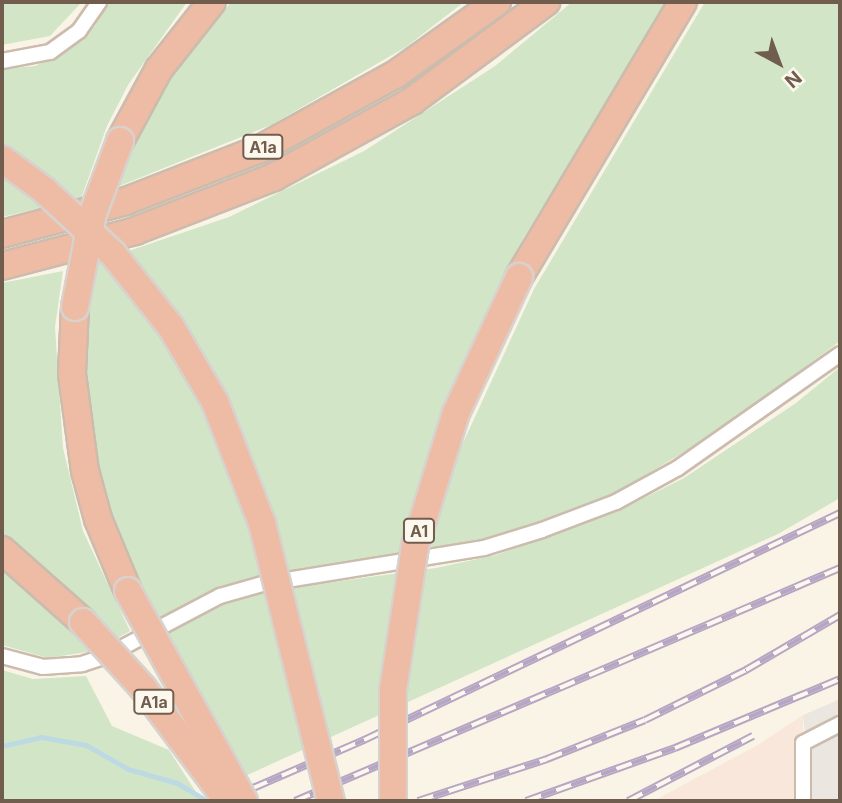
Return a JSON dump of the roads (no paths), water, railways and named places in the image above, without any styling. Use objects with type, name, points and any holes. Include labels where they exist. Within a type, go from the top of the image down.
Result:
[{"type":"highway","points":[[212,2],[159,69],[120,141],[93,213],[75,307],[72,374],[85,471],[98,519],[128,591],[244,801]]},
{"type":"highway","name":"A1a","points":[[2,234],[126,201],[260,149],[396,74],[497,2]]},
{"type":"highway","name":"A1a","points":[[2,266],[135,231],[274,177],[412,100],[546,2]]},
{"type":"highway","name":"A1","points":[[393,801],[393,690],[415,546],[456,413],[519,277],[683,2]]},
{"type":"highway","points":[[2,159],[44,190],[113,254],[171,327],[215,402],[262,523],[331,801]]},
{"type":"highway","name":"A1a","points":[[2,551],[83,622],[143,688],[228,801]]},
{"type":"street","points":[[2,61],[50,52],[79,32],[99,2]]},
{"type":"street","points":[[2,656],[43,667],[82,663],[113,653],[220,596],[262,584],[484,548],[542,530],[616,502],[678,468],[840,354]]},
{"type":"street","points":[[803,801],[803,743],[840,724]]},
{"type":"waterway","points":[[2,746],[41,737],[86,745],[128,769],[177,783],[204,799]]},
{"type":"railway","points":[[223,801],[364,740],[840,513]]},
{"type":"railway","points":[[295,801],[840,568]]},
{"type":"railway","points":[[418,801],[547,759],[645,720],[746,670],[840,615]]},
{"type":"railway","points":[[526,801],[675,748],[840,679]]},
{"type":"railway","points":[[628,801],[753,736]]}]
